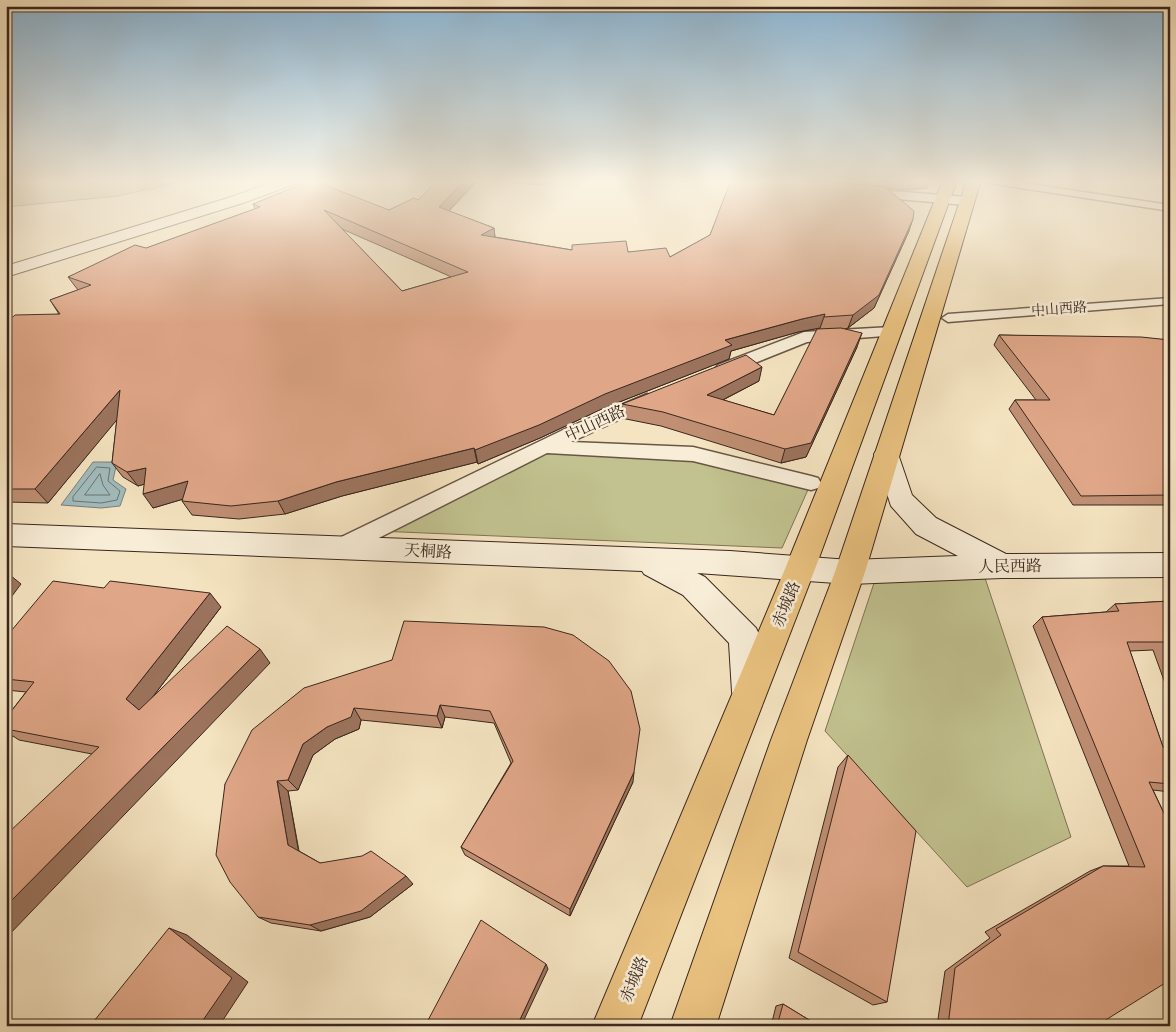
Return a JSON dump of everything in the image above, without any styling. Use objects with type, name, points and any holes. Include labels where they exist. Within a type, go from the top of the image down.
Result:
[{"type":"main road","points":[[6,272],[147,228]]},
{"type":"main road","name":"赤城路","points":[[616,1026],[800,569],[931,228]]},
{"type":"main road","points":[[693,1026],[789,740],[850,572],[958,228]]},
{"type":"main road","points":[[887,454],[900,499],[926,526],[1002,566]]},
{"type":"main road","name":"天桐路","points":[[6,535],[341,547],[638,561],[730,563],[850,572]]},
{"type":"main road","points":[[638,561],[661,568],[694,586],[745,638],[749,692]]},
{"type":"main road","name":"人民西路","points":[[850,572],[1002,566],[1170,565]]},
{"type":"street","name":"中山西路","points":[[948,318],[1170,301]]},
{"type":"street","points":[[703,377],[804,337],[891,332]]},
{"type":"street","name":"中山西路","points":[[341,547],[415,513],[611,414],[666,392]]},
{"type":"street","points":[[546,447],[693,454],[811,483]]},
{"type":"green space","points":[[546,447],[693,454],[811,483],[782,548],[377,531]]},
{"type":"green space","points":[[981,566],[1071,837],[967,887],[825,731],[878,571]]},
{"type":"water","points":[[93,462],[117,462],[113,480],[126,489],[120,506],[101,508],[61,505]]},
{"type":"building","points":[[201,228],[341,228],[402,291],[468,272],[366,228],[494,228],[481,235],[572,250],[572,245],[626,241],[628,252],[666,248],[670,257],[710,235],[713,228],[909,228],[879,295],[853,315],[824,317],[825,314],[725,340],[732,345],[605,394],[539,425],[475,450],[474,448],[336,482],[278,501],[231,506],[182,501],[188,481],[143,494],[146,468],[127,472],[112,463],[120,390],[35,489],[6,489],[6,323],[15,315],[60,314],[50,300],[91,285],[68,277],[135,245],[146,248]]},
{"type":"building","points":[[841,328],[862,333],[811,443],[785,449],[663,412],[622,404],[746,355],[762,367],[707,395],[774,415],[817,329]]},
{"type":"building","points":[[999,335],[1141,337],[1170,340],[1170,495],[1081,496],[1015,400],[1050,400]]},
{"type":"building","points":[[53,581],[104,588],[110,581],[210,593],[126,699],[139,710],[227,626],[260,649],[6,906],[6,835],[99,747],[6,729],[6,718],[34,682],[6,679],[6,637]]},
{"type":"building","points":[[1170,601],[1170,654],[1165,642],[1127,642],[1163,747],[1170,749],[1170,784],[1149,782],[1170,826],[1170,980],[1096,1026],[948,1026],[955,968],[1001,935],[996,929],[1103,866],[1145,867],[1042,617],[1119,611],[1115,604]]},
{"type":"building","points":[[404,621],[544,627],[573,635],[609,661],[631,691],[640,729],[634,772],[570,909],[461,847],[513,761],[490,711],[440,705],[437,716],[354,708],[351,717],[327,727],[303,744],[288,780],[277,781],[288,845],[320,863],[362,856],[371,851],[406,876],[361,911],[310,925],[258,917],[230,882],[216,855],[225,784],[252,730],[304,688],[392,660]]},
{"type":"building","points":[[848,755],[916,831],[887,1002],[798,952]]},
{"type":"building","points":[[481,920],[546,964],[517,1026],[425,1026]]},
{"type":"building","points":[[169,928],[232,978],[199,1026],[90,1026]]},
{"type":"building","points":[[783,1004],[819,1026],[777,1026]]}]
